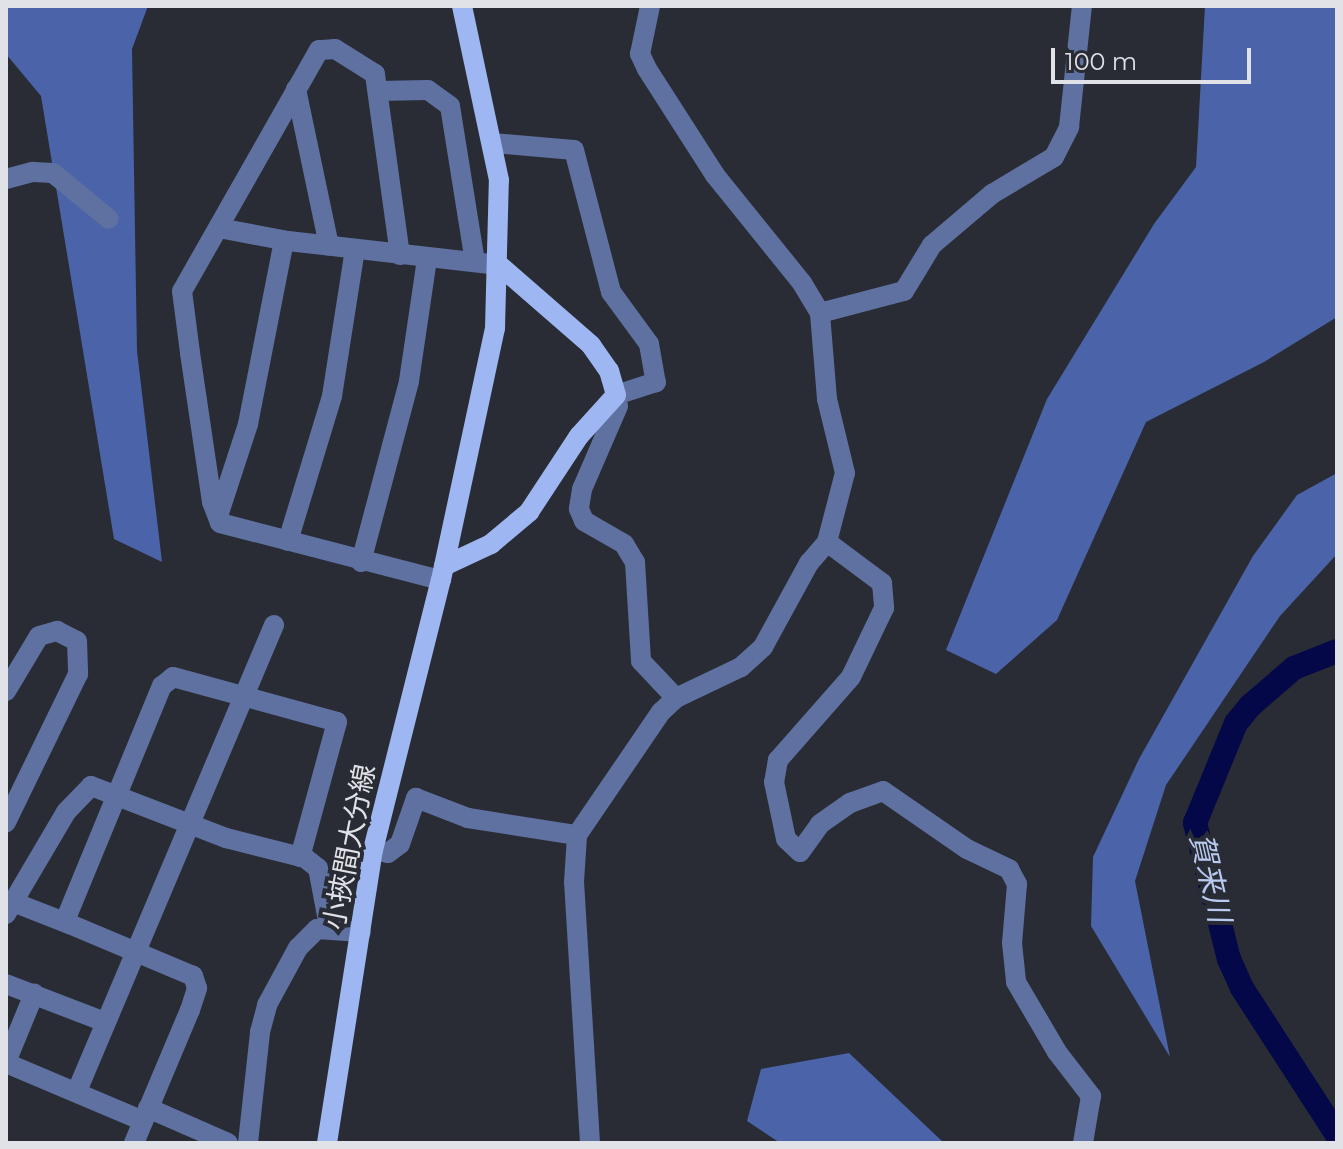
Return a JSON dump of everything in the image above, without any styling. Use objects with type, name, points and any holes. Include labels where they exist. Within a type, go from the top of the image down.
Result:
[{"type":"main road","name":"小挾間大分線","points":[[327,1143],[373,850],[442,573],[493,342],[499,265],[499,180],[462,6]]},
{"type":"main road","points":[[442,573],[491,544],[529,512],[579,436],[614,399],[609,371],[591,345],[499,265]]},
{"type":"street","points":[[590,1143],[574,882],[577,835],[676,698],[741,667],[763,647],[809,563],[827,542],[845,473],[827,399],[820,313],[802,283],[715,175],[647,69],[640,54],[650,6]]},
{"type":"street","points":[[820,313],[904,291],[932,245],[992,194],[1054,157],[1069,127],[1082,6]]},
{"type":"street","points":[[400,255],[375,74],[335,49],[319,50],[182,291],[220,523],[361,562],[442,573]]},
{"type":"street","points":[[296,89],[329,246]]},
{"type":"street","points":[[378,91],[428,90],[450,106],[475,262]]},
{"type":"street","points":[[493,143],[574,150],[611,292],[649,344],[656,382],[614,399],[618,406],[582,489],[579,509],[584,521],[624,544],[635,562],[641,661],[676,698]]},
{"type":"street","points":[[6,179],[33,172],[53,173],[109,219]]},
{"type":"street","points":[[219,228],[427,259],[499,265]]},
{"type":"street","points":[[218,516],[248,424],[284,240]]},
{"type":"street","points":[[288,541],[332,396],[355,249]]},
{"type":"street","points":[[361,562],[409,381],[427,259]]},
{"type":"street","points":[[827,542],[882,583],[884,608],[851,677],[778,760],[774,782],[786,839],[800,852],[834,814],[883,791],[967,849],[1009,869],[1017,884],[1012,943],[1016,982],[1057,1052],[1091,1096],[1083,1143]]},
{"type":"street","points":[[77,1091],[274,625]]},
{"type":"street","points":[[6,691],[39,636],[57,631],[77,641],[78,674],[6,822]]},
{"type":"street","points":[[69,924],[67,916],[162,686],[173,677],[337,722],[300,857]]},
{"type":"street","points":[[134,1143],[197,988],[193,976],[69,924],[10,908],[85,789],[118,793],[226,838],[300,857],[318,868],[329,926]]},
{"type":"street","points":[[373,850],[388,853],[400,844],[416,798],[468,818],[577,835]]},
{"type":"street","points":[[248,1143],[267,1005],[307,936],[329,926],[361,932]]},
{"type":"street","points":[[6,984],[105,1022]]},
{"type":"street","points":[[34,994],[6,1062],[77,1091],[228,1143]]},
{"type":"shaded area","points":[[6,6],[148,6],[132,49],[137,351],[162,562],[114,539],[41,96],[6,54]]},
{"type":"shaded area","points":[[1205,6],[1337,6],[1337,317],[1264,362],[1146,422],[1057,620],[996,674],[946,650],[1047,399],[1154,224],[1196,167]]},
{"type":"shaded area","points":[[1337,473],[1337,554],[1280,616],[1166,785],[1135,881],[1170,1057],[1091,926],[1093,857],[1139,759],[1253,556],[1297,495]]},
{"type":"shaded area","points":[[849,1053],[944,1143],[780,1143],[747,1121],[761,1069]]},
{"type":"waterway","name":"賀来川","points":[[1337,651],[1294,668],[1250,706],[1236,723],[1195,823],[1229,959],[1242,988],[1337,1135]]}]
